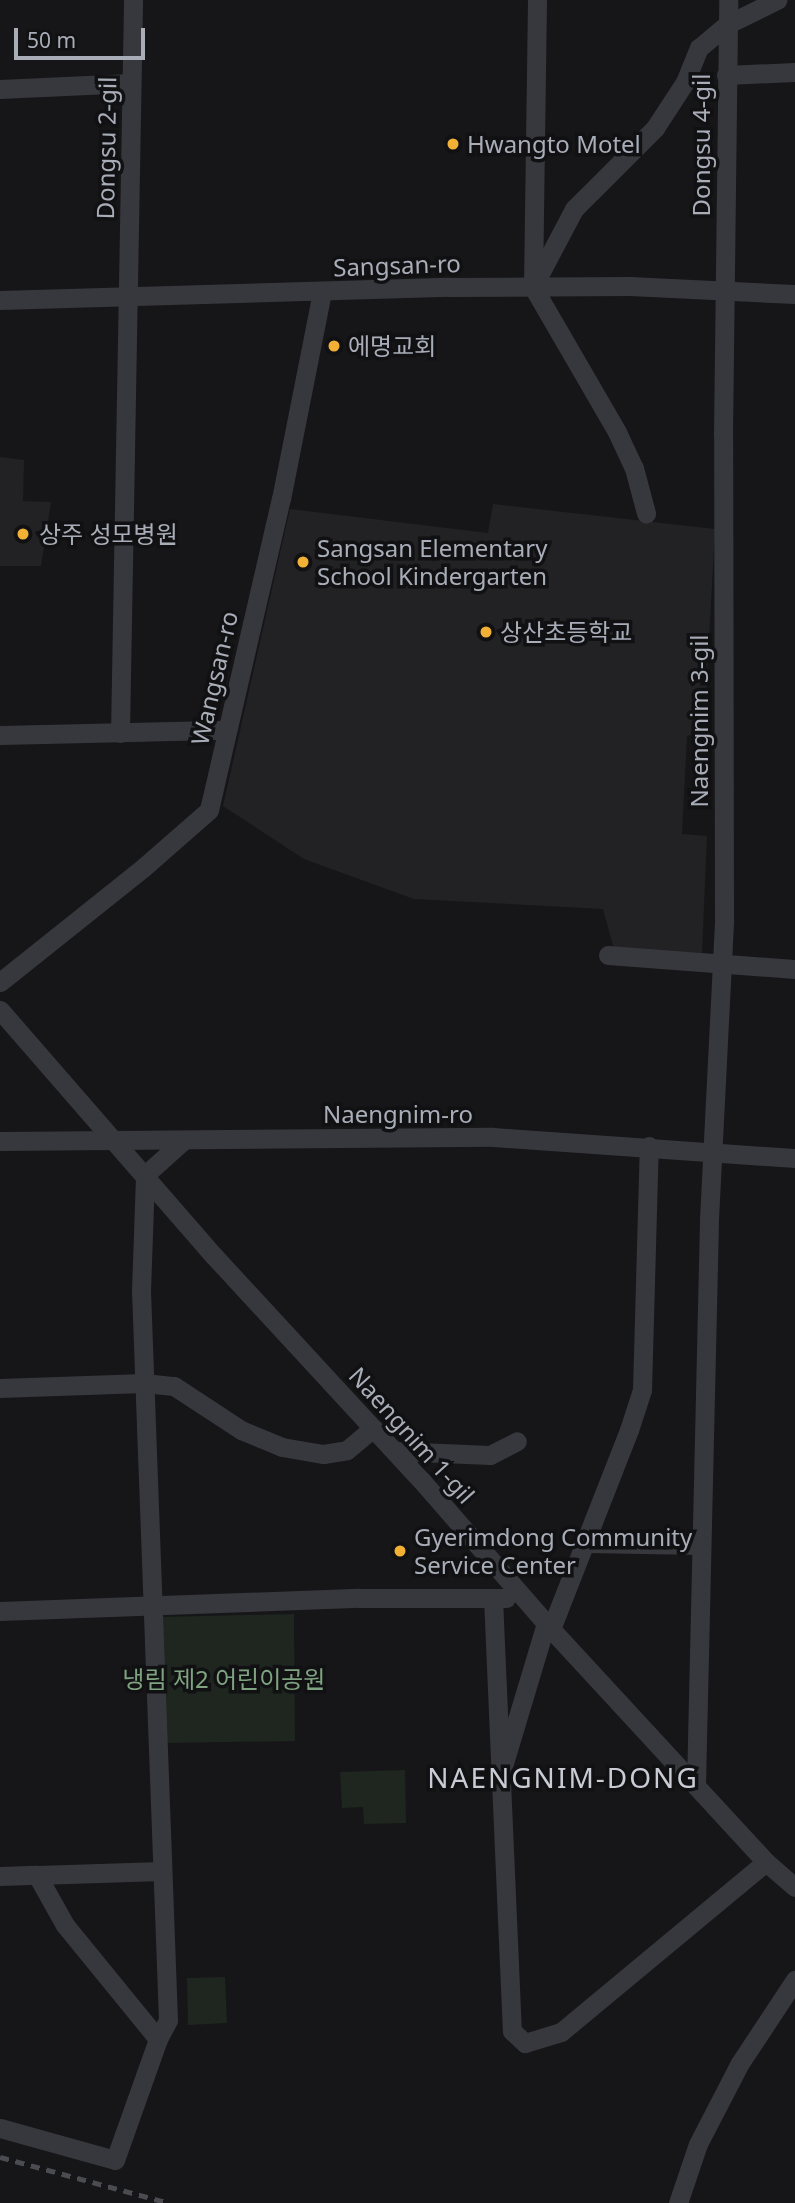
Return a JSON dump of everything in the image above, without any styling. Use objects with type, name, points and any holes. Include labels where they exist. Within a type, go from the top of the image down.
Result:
[{"type":"street","name":"Dongsu 2-gil","points":[[120,733],[132,0]]},
{"type":"street","points":[[537,0],[533,287],[617,432],[634,468],[646,513]]},
{"type":"street","name":"Dongsu 4-gil","points":[[726,290],[728,0]]},
{"type":"street","points":[[533,287],[574,209],[655,128],[685,82],[699,48],[728,24],[777,0]]},
{"type":"street","points":[[726,75],[795,72]]},
{"type":"street","points":[[0,89],[131,83]]},
{"type":"street","name":"Sangsan-ro","points":[[0,300],[533,287],[726,290],[795,294]]},
{"type":"street","name":"Naengnim 3-gil","points":[[696,1786],[713,1151],[722,963],[726,290]]},
{"type":"street","name":"Wangsan-ro","points":[[0,982],[144,867],[209,810],[281,499],[322,292]]},
{"type":"street","points":[[0,735],[227,730]]},
{"type":"street","points":[[608,955],[795,969]]},
{"type":"street","name":"Naengnim 1-gil","points":[[0,1010],[116,1140],[214,1256],[395,1451],[549,1626],[766,1862],[795,1887]]},
{"type":"street","name":"Naengnim-ro","points":[[0,1141],[493,1137],[795,1158]]},
{"type":"street","points":[[0,2128],[115,2160],[158,2039],[168,2020],[141,1291],[145,1175],[184,1140]]},
{"type":"street","points":[[500,1774],[549,1626],[584,1543],[642,1390],[649,1146]]},
{"type":"street","points":[[0,1388],[144,1383],[174,1385],[241,1430],[296,1449],[323,1454],[347,1450],[373,1428]]},
{"type":"street","points":[[395,1451],[490,1455],[517,1441]]},
{"type":"street","points":[[584,1543],[701,1545]]},
{"type":"street","points":[[0,1611],[359,1598],[524,1598]]},
{"type":"street","points":[[493,1598],[512,2031],[525,2043],[561,2032],[766,1862]]},
{"type":"street","points":[[0,1876],[161,1871]]},
{"type":"street","points":[[37,1875],[65,1925],[158,2039]]},
{"type":"street","points":[[678,2203],[698,2144],[728,2086],[795,1980]]},
{"type":"shaded area","name":"상주 성모병원","points":[[0,457],[24,460],[23,501],[51,502],[41,566],[0,566]]},
{"type":"shaded area","name":"상산초등학교","points":[[493,504],[715,529],[704,731],[687,736],[682,834],[707,836],[702,953],[614,949],[603,909],[414,899],[304,859],[223,806],[290,509],[488,533]]},
{"type":"green space","name":"냉림 제2 어린이공원","points":[[294,1614],[295,1741],[164,1743],[160,1617]]},
{"type":"green space","points":[[405,1770],[406,1823],[364,1824],[363,1807],[342,1808],[340,1772]]},
{"type":"green space","points":[[225,1977],[227,2023],[188,2025],[187,1978]]},
{"type":"railway","points":[[0,2157],[169,2203]]},
{"type":"place","name":"Hwangto Motel","points":[[453,144]]},
{"type":"place","name":"에명교회","points":[[334,346]]},
{"type":"place","name":"상주 성모병원","points":[[23,534]]},
{"type":"place","name":"Sangsan Elementary School Kindergarten","points":[[303,562]]},
{"type":"place","name":"상산초등학교","points":[[486,632]]},
{"type":"place","name":"Gyerimdong Community Service Center","points":[[400,1551]]},
{"type":"district","name":"NAENGNIM-DONG","points":[[563,1777]]}]
